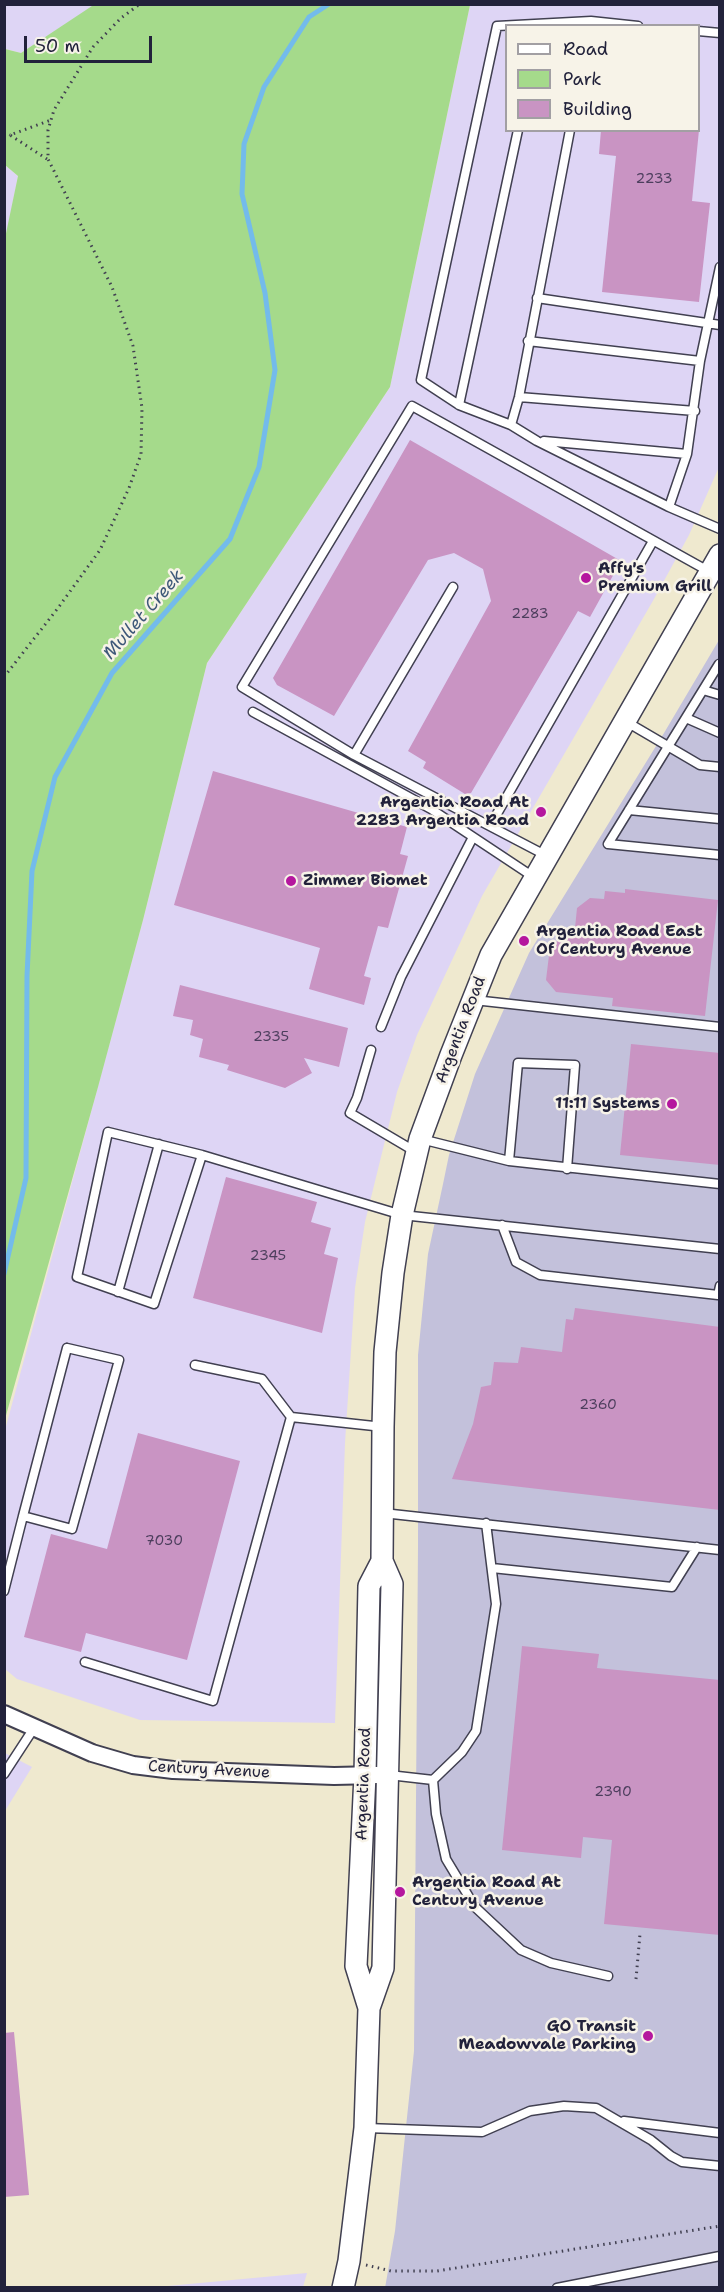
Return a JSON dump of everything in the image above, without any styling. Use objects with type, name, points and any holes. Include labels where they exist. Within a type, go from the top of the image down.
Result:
[{"type":"street","name":"Argentia Road","points":[[343,2288],[349,2261],[365,2128],[369,2008],[383,1968],[392,1584],[382,1561],[383,1427],[386,1352],[393,1273],[402,1215],[419,1146],[451,1054],[490,956],[715,564]]},
{"type":"street","name":"Argentia Road","points":[[369,2008],[356,1966],[365,1775],[369,1586],[382,1561]]},
{"type":"street","name":"Century Avenue","points":[[4,1714],[93,1753],[133,1765],[173,1770],[334,1776],[387,1774]]},
{"type":"lane","points":[[541,24],[607,24]]},
{"type":"lane","points":[[505,26],[497,26],[421,380],[459,405],[512,425],[537,441],[669,507],[720,529]]},
{"type":"lane","points":[[700,31],[720,33]]},
{"type":"lane","points":[[459,405],[518,132]]},
{"type":"lane","points":[[512,425],[570,132]]},
{"type":"lane","points":[[669,507],[687,454],[700,361],[710,323],[720,267]]},
{"type":"lane","points":[[537,298],[720,325]]},
{"type":"lane","points":[[528,342],[700,361]]},
{"type":"lane","points":[[519,397],[694,411]]},
{"type":"lane","points":[[547,856],[354,755],[242,687],[412,406],[653,541],[715,564]]},
{"type":"lane","points":[[537,441],[687,454]]},
{"type":"lane","points":[[490,826],[653,541]]},
{"type":"lane","points":[[354,755],[453,587]]},
{"type":"lane","points":[[719,664],[608,844],[720,855]]},
{"type":"lane","points":[[703,690],[720,695]]},
{"type":"lane","points":[[254,712],[431,809],[535,878]]},
{"type":"lane","points":[[686,718],[720,732]]},
{"type":"lane","points":[[625,721],[700,765],[720,767]]},
{"type":"lane","points":[[629,810],[720,819]]},
{"type":"lane","points":[[381,1027],[400,977],[473,837]]},
{"type":"lane","points":[[474,1000],[720,1027]]},
{"type":"lane","points":[[371,1050],[357,1098],[350,1113],[419,1146],[567,1169],[720,1184]]},
{"type":"lane","points":[[509,1161],[518,1063],[575,1065],[567,1169]]},
{"type":"lane","points":[[202,1155],[154,1304],[77,1277],[108,1132],[202,1155],[402,1215],[720,1249]]},
{"type":"lane","points":[[118,1292],[159,1144]]},
{"type":"lane","points":[[502,1225],[516,1262],[540,1275],[718,1295],[720,1286]]},
{"type":"lane","points":[[4,1591],[23,1516],[67,1348],[119,1360],[72,1528],[23,1516]]},
{"type":"lane","points":[[195,1365],[262,1378],[291,1417],[383,1427]]},
{"type":"lane","points":[[85,1662],[213,1701],[291,1417]]},
{"type":"lane","points":[[383,1513],[720,1550]]},
{"type":"lane","points":[[433,1780],[462,1752],[476,1731],[496,1604],[486,1523]]},
{"type":"lane","points":[[492,1568],[672,1587],[697,1547]]},
{"type":"lane","points":[[4,1774],[34,1728]]},
{"type":"lane","points":[[387,1774],[433,1780]]},
{"type":"lane","points":[[433,1780],[436,1814],[446,1859],[475,1907],[521,1950],[551,1963],[608,1976]]},
{"type":"lane","points":[[365,2128],[482,2132],[530,2111],[564,2106],[596,2108],[682,2162],[720,2166]]},
{"type":"lane","points":[[620,2121],[720,2133]]},
{"type":"lane","points":[[557,2288],[720,2256]]},
{"type":"path","points":[[4,677],[100,550],[129,488],[141,454],[142,408],[134,346],[112,287],[48,159],[48,130],[54,110],[93,46],[121,18],[140,4]]},
{"type":"path","points":[[10,135],[51,120]]},
{"type":"path","points":[[4,132],[48,159]]},
{"type":"path","points":[[636,1979],[640,1934]]},
{"type":"path","points":[[349,2261],[391,2271],[437,2271],[720,2226]]},
{"type":"shaded area","points":[[5,5],[95,5],[21,53],[5,49]]},
{"type":"shaded area","points":[[470,5],[719,5],[719,467],[689,535],[654,599],[482,896],[417,1035],[397,1092],[365,1222],[355,1288],[345,1443],[335,1723],[140,1720],[17,1679],[5,1669],[5,1430],[143,920],[207,663],[390,387]]},
{"type":"shaded area","points":[[5,165],[18,176],[5,243]]},
{"type":"shaded area","points":[[719,640],[719,2287],[385,2288],[395,2231],[414,2051],[418,1355],[428,1254],[449,1155],[475,1074],[529,953]]},
{"type":"shaded area","points":[[5,1753],[32,1767],[5,1811]]},
{"type":"shaded area","points":[[307,2273],[303,2287],[157,2287]]},
{"type":"green space","points":[[95,4],[470,5],[390,387],[207,663],[143,920],[5,1419],[4,243],[18,176],[5,165],[5,49],[21,53]]},
{"type":"building","points":[[601,132],[699,132],[692,201],[710,203],[699,302],[602,292],[616,156],[599,154]]},
{"type":"building","points":[[410,440],[621,561],[590,617],[578,611],[471,793],[465,794],[423,768],[426,762],[408,751],[491,601],[483,569],[454,553],[428,560],[334,716],[277,685],[273,678]]},
{"type":"building","name":"Zimmer Biomet","points":[[213,771],[407,827],[400,854],[408,856],[388,928],[378,926],[364,976],[371,978],[364,1005],[309,989],[320,948],[174,905]]},
{"type":"building","points":[[625,889],[718,900],[705,1016],[612,1006],[613,998],[556,992],[546,980],[550,947],[562,937],[574,938],[577,908],[590,898],[604,899],[605,891],[625,893]]},
{"type":"building","points":[[180,985],[348,1028],[339,1067],[304,1058],[312,1073],[285,1088],[227,1070],[229,1065],[199,1057],[203,1039],[190,1035],[193,1020],[173,1016]]},
{"type":"building","name":"11:11 Systems","points":[[631,1044],[720,1053],[720,1165],[620,1155]]},
{"type":"building","points":[[226,1177],[317,1202],[311,1222],[331,1228],[324,1254],[338,1258],[322,1333],[193,1298]]},
{"type":"building","points":[[575,1308],[720,1327],[720,1510],[452,1479],[473,1424],[481,1387],[491,1385],[494,1362],[518,1363],[521,1347],[562,1352],[566,1319],[573,1320]]},
{"type":"building","points":[[138,1433],[240,1461],[187,1660],[86,1633],[81,1652],[24,1637],[51,1534],[107,1549]]},
{"type":"building","points":[[522,1646],[599,1654],[597,1668],[720,1680],[720,1935],[604,1924],[612,1840],[583,1837],[581,1858],[502,1850]]},
{"type":"building","points":[[14,2032],[29,2195],[4,2197],[4,2033]]},
{"type":"waterway","name":"Mullet Creek","points":[[4,1274],[26,1178],[27,976],[32,871],[55,777],[112,673],[230,539],[259,467],[275,370],[265,293],[242,194],[244,144],[264,87],[309,17],[329,4]]},
{"type":"place","name":"Affy's Premium Grill","points":[[586,578]]},
{"type":"place","name":"Argentia Road At 2283 Argentia Road","points":[[541,812]]},
{"type":"place","name":"Zimmer Biomet","points":[[291,881]]},
{"type":"place","name":"Argentia Road East Of Century Avenue","points":[[524,941]]},
{"type":"place","name":"11:11 Systems","points":[[672,1104]]},
{"type":"place","name":"Argentia Road At Century Avenue","points":[[400,1892]]},
{"type":"place","name":"GO Transit Meadowvale Parking","points":[[648,2036]]}]
